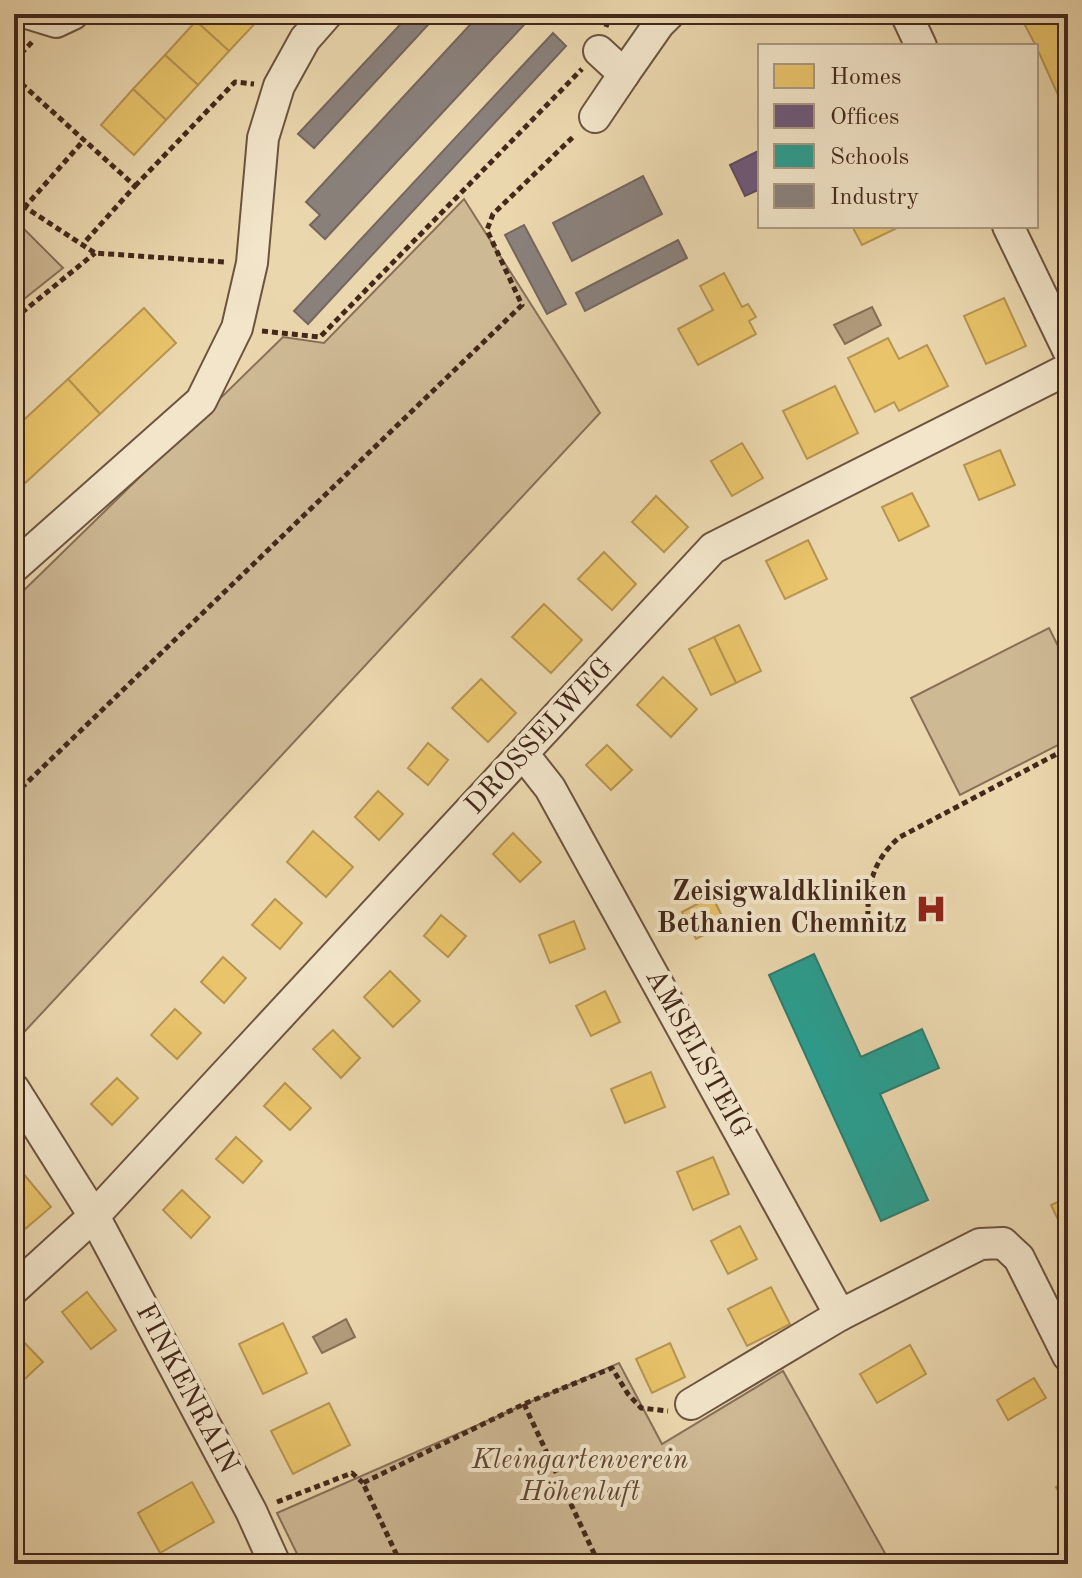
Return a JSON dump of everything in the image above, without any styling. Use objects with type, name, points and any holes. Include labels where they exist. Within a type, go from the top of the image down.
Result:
[{"type":"street","points":[[30,14],[56,22],[73,14]]},
{"type":"street","points":[[14,567],[201,401],[237,328],[252,263],[263,138],[279,86],[305,39],[327,14]]},
{"type":"street","points":[[595,117],[669,14]]},
{"type":"street","points":[[906,14],[920,44]]},
{"type":"street","points":[[599,51],[624,74]]},
{"type":"street","points":[[1009,228],[1068,350]]},
{"type":"street","name":"DROSSELWEG","points":[[14,1289],[94,1216],[713,548],[1068,369]]},
{"type":"street","name":"AMSELSTEIG","points":[[524,755],[550,788],[840,1315]]},
{"type":"street","points":[[14,1089],[94,1216]]},
{"type":"street","name":"FINKENRAIN","points":[[94,1216],[251,1511],[275,1564]]},
{"type":"street","points":[[691,1404],[840,1315],[980,1244],[1003,1243],[1019,1258],[1068,1356]]},
{"type":"path","points":[[237,328],[320,337],[599,51]]},
{"type":"path","points":[[14,77],[135,186]]},
{"type":"path","points":[[83,244],[235,82],[279,86]]},
{"type":"path","points":[[14,795],[522,305],[487,230],[493,214],[595,117]]},
{"type":"path","points":[[24,208],[84,140]]},
{"type":"path","points":[[14,200],[95,253],[252,263]]},
{"type":"path","points":[[14,319],[95,253]]},
{"type":"path","points":[[868,927],[867,897],[885,849],[900,837],[1068,748]]},
{"type":"path","points":[[363,1483],[524,1404],[612,1368],[641,1408],[664,1412],[681,1410],[691,1404]]},
{"type":"path","points":[[524,1404],[599,1564]]},
{"type":"path","points":[[251,1511],[352,1473],[363,1483],[401,1564]]},
{"type":"green space","points":[[464,199],[600,413],[14,1043],[14,600],[283,337],[324,343]]},
{"type":"green space","points":[[14,219],[63,268],[14,307]]},
{"type":"green space","points":[[1049,628],[1068,666],[1068,740],[960,795],[911,698]]},
{"type":"green space","name":"Kleingartenverein Höhenluft","points":[[619,1363],[662,1444],[783,1371],[891,1564],[302,1564],[277,1513]]},
{"type":"shaded area","points":[[872,307],[881,325],[845,344],[834,325]]},
{"type":"shaded area","points":[[346,1319],[355,1337],[322,1353],[313,1337]]},
{"type":"building: Homes","points":[[202,14],[262,16],[229,51],[196,21]]},
{"type":"building: Homes","points":[[1019,14],[1068,14],[1068,117],[1038,50],[1038,44],[1035,44]]},
{"type":"building: Homes","points":[[196,21],[229,51],[198,85],[165,55]]},
{"type":"building: Homes","points":[[165,55],[198,85],[166,120],[133,89]]},
{"type":"building: Homes","points":[[133,89],[166,120],[134,155],[101,125]]},
{"type":"building: Homes","points":[[853,228],[897,228],[862,245]]},
{"type":"building: Homes","points":[[724,273],[742,307],[748,304],[756,317],[749,321],[756,334],[698,365],[678,329],[713,310],[700,286]]},
{"type":"building: Homes","points":[[1004,298],[1026,346],[986,364],[964,316]]},
{"type":"building: Homes","points":[[144,308],[176,343],[100,414],[68,379]]},
{"type":"building: Homes","points":[[888,338],[899,359],[927,345],[948,386],[899,411],[894,402],[875,412],[848,358]]},
{"type":"building: Homes","points":[[68,379],[100,414],[24,484],[14,474],[14,429]]},
{"type":"building: Homes","points":[[835,386],[858,433],[807,459],[783,411]]},
{"type":"building: Homes","points":[[742,443],[763,478],[732,496],[711,461]]},
{"type":"building: Homes","points":[[1000,450],[1015,485],[979,500],[964,465]]},
{"type":"building: Homes","points":[[912,493],[929,526],[899,541],[882,507]]},
{"type":"building: Homes","points":[[656,496],[688,527],[664,552],[632,522]]},
{"type":"building: Homes","points":[[808,540],[827,579],[785,599],[766,561]]},
{"type":"building: Homes","points":[[604,552],[636,584],[612,610],[578,579]]},
{"type":"building: Homes","points":[[544,604],[582,640],[551,673],[512,637]]},
{"type":"building: Homes","points":[[739,625],[761,671],[736,683],[714,637]]},
{"type":"building: Homes","points":[[714,637],[736,683],[711,695],[689,649]]},
{"type":"building: Homes","points":[[663,677],[697,709],[671,737],[637,705]]},
{"type":"building: Homes","points":[[481,679],[516,713],[488,742],[452,708]]},
{"type":"building: Homes","points":[[428,743],[448,760],[428,785],[408,768]]},
{"type":"building: Homes","points":[[607,745],[632,770],[611,790],[586,765]]},
{"type":"building: Homes","points":[[378,791],[403,814],[379,840],[355,817]]},
{"type":"building: Homes","points":[[313,831],[353,867],[326,897],[287,862]]},
{"type":"building: Homes","points":[[513,833],[541,862],[520,882],[493,854]]},
{"type":"building: Homes","points":[[712,896],[726,924],[696,939],[682,912]]},
{"type":"building: Homes","points":[[275,899],[302,923],[280,949],[252,925]]},
{"type":"building: Homes","points":[[441,915],[466,936],[448,957],[424,936]]},
{"type":"building: Homes","points":[[574,921],[585,949],[550,963],[539,935]]},
{"type":"building: Homes","points":[[223,957],[246,978],[224,1003],[201,982]]},
{"type":"building: Homes","points":[[390,971],[420,1001],[393,1027],[364,997]]},
{"type":"building: Homes","points":[[605,991],[620,1022],[591,1036],[576,1006]]},
{"type":"building: Homes","points":[[175,1009],[201,1033],[177,1059],[151,1035]]},
{"type":"building: Homes","points":[[333,1030],[360,1058],[341,1078],[313,1049]]},
{"type":"building: Homes","points":[[651,1072],[665,1107],[625,1123],[611,1089]]},
{"type":"building: Homes","points":[[117,1078],[138,1098],[112,1125],[91,1104]]},
{"type":"building: Homes","points":[[285,1083],[311,1108],[290,1130],[264,1106]]},
{"type":"building: Homes","points":[[236,1137],[262,1161],[243,1183],[216,1159]]},
{"type":"building: Homes","points":[[713,1157],[729,1194],[693,1210],[677,1172]]},
{"type":"building: Homes","points":[[17,1166],[51,1207],[25,1229],[14,1217],[14,1169]]},
{"type":"building: Homes","points":[[182,1190],[210,1217],[191,1238],[163,1210]]},
{"type":"building: Homes","points":[[1068,1197],[1068,1236],[1066,1236],[1051,1205]]},
{"type":"building: Homes","points":[[740,1226],[757,1259],[728,1274],[711,1241]]},
{"type":"building: Homes","points":[[771,1287],[790,1324],[747,1346],[728,1309]]},
{"type":"building: Homes","points":[[87,1292],[116,1330],[91,1349],[62,1312]]},
{"type":"building: Homes","points":[[283,1323],[307,1373],[263,1394],[239,1344]]},
{"type":"building: Homes","points":[[19,1337],[43,1362],[14,1389],[14,1342]]},
{"type":"building: Homes","points":[[670,1343],[685,1377],[652,1393],[636,1359]]},
{"type":"building: Homes","points":[[910,1345],[926,1374],[877,1403],[860,1374]]},
{"type":"building: Homes","points":[[1034,1378],[1046,1398],[1008,1420],[997,1400]]},
{"type":"building: Homes","points":[[329,1403],[350,1445],[293,1474],[271,1431]]},
{"type":"building: Homes","points":[[1068,1480],[1068,1508],[1056,1487]]},
{"type":"building: Homes","points":[[192,1482],[214,1522],[160,1553],[138,1513]]},
{"type":"building: Offices","points":[[758,151],[758,190],[745,196],[730,165]]},
{"type":"building: Schools","points":[[814,954],[861,1057],[922,1029],[939,1068],[880,1094],[928,1200],[881,1221],[769,975]]},
{"type":"building: Industry","points":[[410,14],[438,14],[314,148],[298,134]]},
{"type":"building: Industry","points":[[480,14],[534,14],[325,239],[310,225],[320,215],[306,202]]},
{"type":"building: Industry","points":[[553,33],[566,46],[308,324],[294,311]]},
{"type":"building: Industry","points":[[643,176],[662,214],[572,261],[553,223]]},
{"type":"building: Industry","points":[[524,225],[566,304],[547,314],[505,235]]},
{"type":"building: Industry","points":[[678,240],[687,258],[585,311],[576,293]]},
{"type":"place","name":"Zeisigwaldkliniken Bethanien Chemnitz","points":[[931,909]]}]
